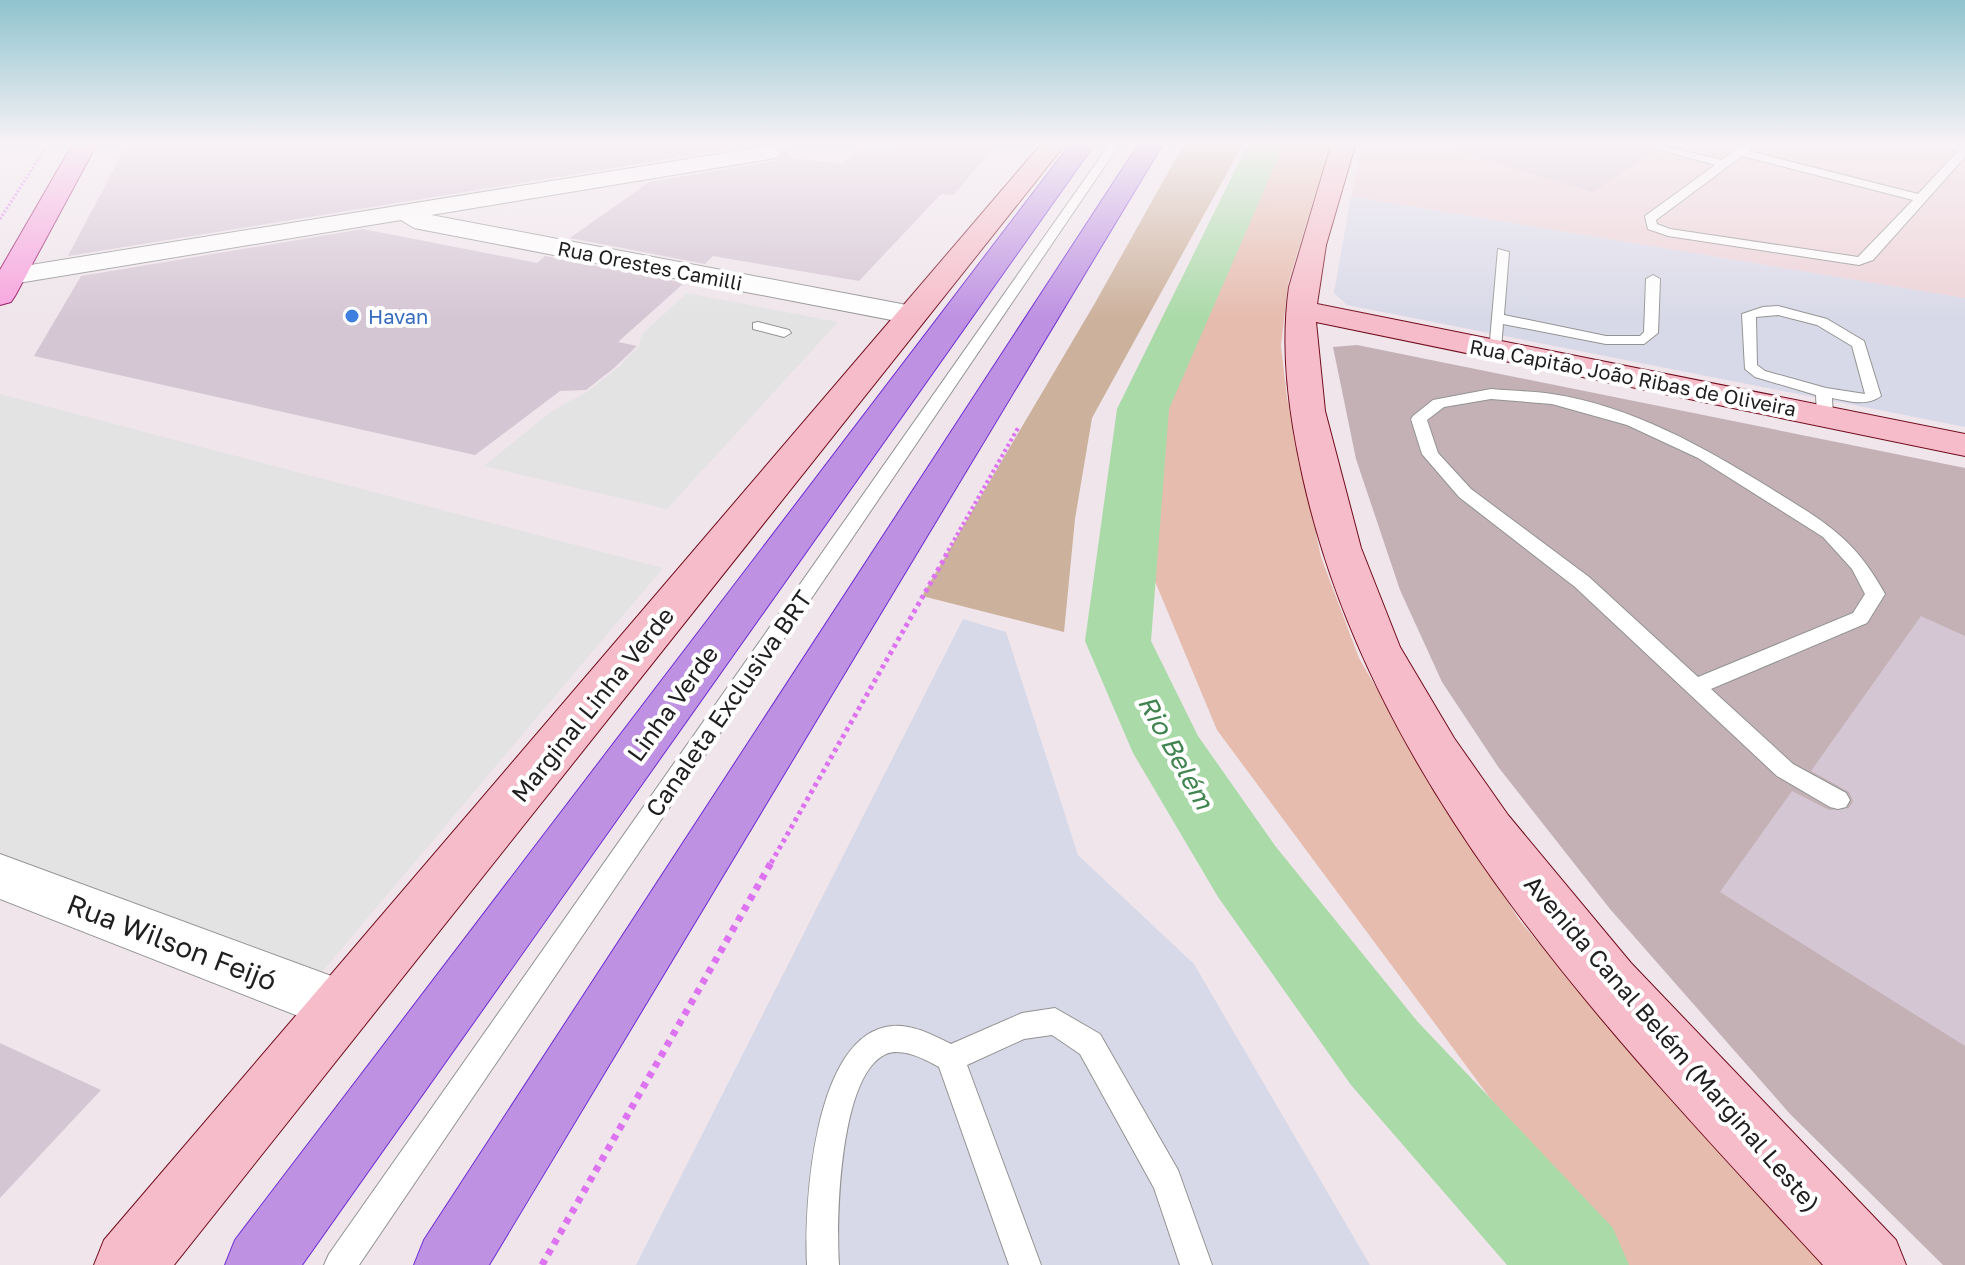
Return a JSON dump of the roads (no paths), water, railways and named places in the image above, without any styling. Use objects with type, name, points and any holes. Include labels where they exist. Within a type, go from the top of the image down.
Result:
[{"type":"highway","name":"Linha Verde","points":[[260,1265],[1041,201]]},
{"type":"highway","points":[[449,1265],[1115,201]]},
{"type":"main road","points":[[6,286],[53,201]]},
{"type":"street","points":[[6,286],[474,201]]},
{"type":"street","name":"Marginal Linha Verde","points":[[129,1265],[1006,201]]},
{"type":"street","name":"Avenida Canal Belém (Marginal Leste)","points":[[1327,201],[1307,271],[1300,310],[1306,394],[1334,524],[1361,606],[1389,669],[1426,735],[1477,812],[1608,977],[1871,1265]]},
{"type":"street","name":"Rua Orestes Camilli","points":[[388,215],[912,315]]},
{"type":"street","name":"Rua Capitão João Ribas de Oliveira","points":[[1300,310],[1495,333],[1825,404],[1965,445]]},
{"type":"street","name":"Rua Wilson Feijó","points":[[0,876],[344,1007]]},
{"type":"lane","name":"Canaleta Exclusiva BRT","points":[[340,1265],[1075,201]]},
{"type":"lane","points":[[1674,201],[1649,219],[1652,226],[1668,232],[1859,261],[1868,257],[1916,201]]},
{"type":"lane","points":[[1503,252],[1495,333],[1644,340],[1651,333],[1653,279]]},
{"type":"lane","points":[[1770,310],[1824,320],[1859,344],[1873,396],[1825,404],[1750,366],[1749,314],[1770,310]]},
{"type":"lane","points":[[758,326],[784,333]]},
{"type":"lane","points":[[1694,687],[1860,618],[1875,594],[1860,566],[1829,533],[1704,454],[1633,422],[1553,399],[1491,394],[1439,403],[1419,419],[1430,454],[1465,493],[1582,582],[1694,687],[1785,770],[1838,800]]},
{"type":"lane","points":[[950,1058],[1022,1026],[1055,1021],[1090,1044],[1167,1181],[1196,1265]]},
{"type":"lane","points":[[823,1265],[822,1192],[842,1098],[855,1063],[877,1043],[913,1040],[950,1058],[1025,1265]]},
{"type":"waterway","name":"Rio Belém","points":[[1240,201],[1143,409],[1118,641],[1170,753],[1247,872],[1384,1053],[1576,1265]]},
{"type":"place","name":"Havan","points":[[352,316]]}]
